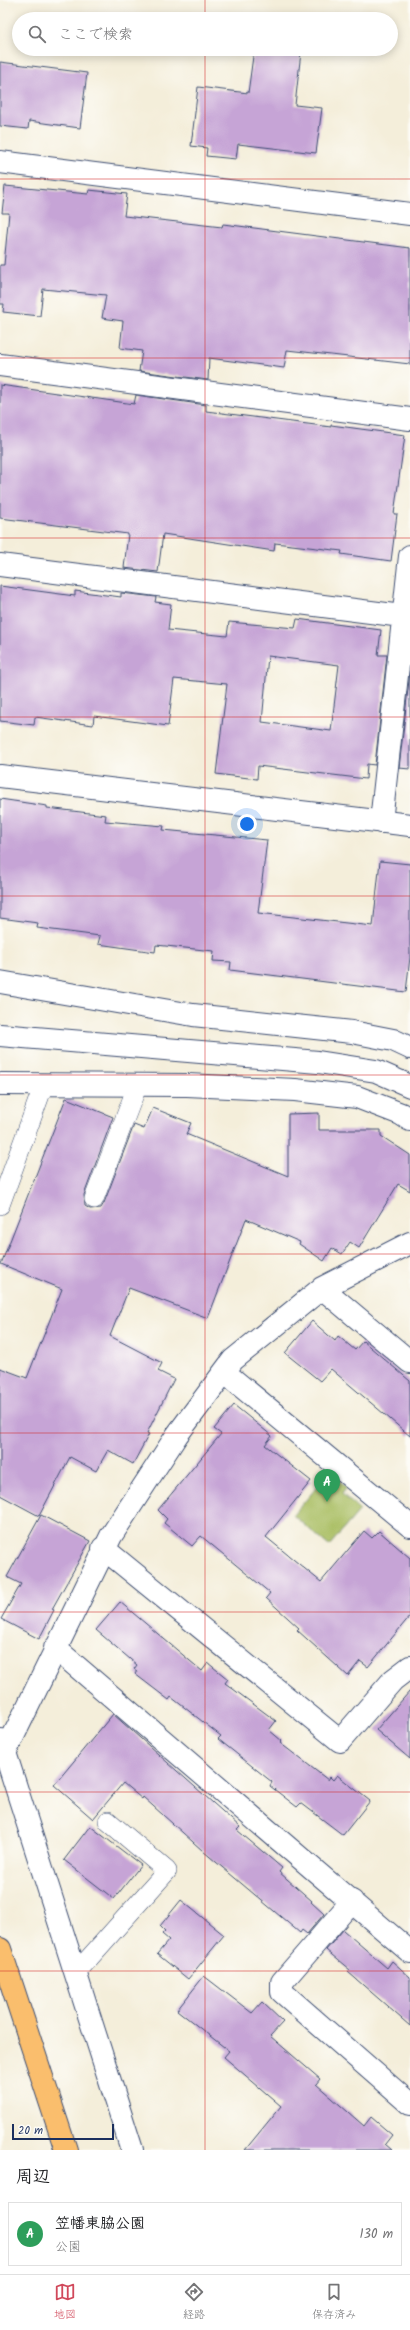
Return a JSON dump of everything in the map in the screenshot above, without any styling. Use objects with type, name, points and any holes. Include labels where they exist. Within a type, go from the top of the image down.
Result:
[{"type":"highway","points":[[0,1949],[66,2150]]},
{"type":"street","points":[[0,162],[410,214]]},
{"type":"street","points":[[0,365],[410,419]]},
{"type":"street","points":[[381,822],[406,616],[410,556]]},
{"type":"street","points":[[0,565],[406,616]]},
{"type":"street","points":[[0,776],[410,825]]},
{"type":"street","points":[[0,982],[193,1015],[352,1032],[393,1040],[410,1048]]},
{"type":"street","points":[[0,1035],[318,1062],[376,1071],[410,1086]]},
{"type":"street","points":[[0,1084],[138,1084],[295,1090],[357,1096],[410,1120]]},
{"type":"street","points":[[132,2150],[3,1745],[55,1648],[103,1548],[177,1435],[233,1360],[322,1288],[410,1243]]},
{"type":"street","points":[[322,1288],[410,1362]]},
{"type":"street","points":[[224,1372],[410,1526]]},
{"type":"street","points":[[103,1548],[340,1741],[393,1680],[410,1667]]},
{"type":"street","points":[[55,1648],[410,1952]]},
{"type":"street","points":[[352,1901],[282,1982],[282,1992],[410,2104]]},
{"type":"lane","points":[[0,1205],[44,1084]]},
{"type":"lane","points":[[94,1199],[138,1084]]},
{"type":"lane","points":[[75,1974],[167,1871],[108,1821]]},
{"type":"green space","points":[[329,1473],[347,1487],[342,1494],[360,1510],[329,1546],[293,1515]]},
{"type":"building","points":[[253,56],[301,56],[295,105],[322,108],[316,153],[238,144],[236,159],[206,156],[207,148],[191,146],[198,87],[248,93]]},
{"type":"building","points":[[0,62],[87,73],[80,128],[29,121],[28,129],[0,126]]},
{"type":"building","points":[[5,186],[88,194],[89,190],[127,194],[124,216],[222,227],[223,224],[410,248],[410,364],[287,350],[284,368],[209,358],[208,380],[139,371],[142,351],[120,348],[123,321],[102,318],[106,295],[43,289],[40,316],[3,312],[4,304],[0,304],[0,265],[4,265],[9,213],[2,213]]},
{"type":"building","points":[[0,385],[134,404],[136,395],[206,405],[206,411],[405,435],[394,514],[397,514],[391,561],[341,554],[342,551],[275,543],[274,551],[163,534],[158,572],[124,568],[128,534],[0,518]]},
{"type":"building","points":[[0,586],[75,596],[75,591],[121,597],[121,593],[156,597],[155,602],[171,604],[168,630],[227,636],[229,622],[295,628],[297,619],[381,630],[378,655],[387,655],[375,765],[367,764],[366,779],[258,766],[257,779],[216,774],[227,684],[174,679],[168,726],[94,716],[93,725],[35,717],[34,725],[0,721]],"holes":[[[268,656],[339,665],[331,731],[262,722]]]},
{"type":"building","points":[[410,671],[410,769],[399,768]]},
{"type":"building","points":[[0,799],[47,806],[47,808],[106,815],[105,821],[164,826],[163,830],[267,840],[258,913],[373,926],[380,861],[410,864],[410,957],[406,992],[230,970],[231,962],[213,961],[214,951],[156,945],[155,952],[98,944],[100,936],[37,928],[38,923],[0,918]]},
{"type":"building","points":[[66,1098],[113,1117],[84,1195],[85,1206],[90,1209],[101,1208],[134,1125],[144,1129],[153,1108],[191,1123],[186,1134],[288,1176],[288,1114],[319,1113],[319,1130],[381,1130],[381,1136],[410,1155],[410,1191],[398,1184],[359,1248],[350,1242],[342,1254],[332,1248],[324,1261],[299,1244],[300,1242],[246,1219],[208,1318],[129,1288],[110,1336],[162,1363],[158,1371],[174,1379],[147,1433],[149,1434],[133,1464],[108,1450],[96,1471],[70,1457],[39,1516],[0,1495],[0,1368],[27,1378],[62,1289],[1,1264]]},
{"type":"building","points":[[312,1321],[335,1341],[338,1336],[355,1350],[363,1341],[410,1381],[410,1436],[331,1369],[320,1381],[285,1353]]},
{"type":"building","points":[[234,1405],[272,1436],[265,1445],[311,1481],[266,1537],[321,1582],[364,1531],[372,1538],[379,1531],[410,1558],[410,1616],[368,1667],[360,1661],[348,1676],[297,1630],[299,1628],[266,1598],[270,1593],[201,1536],[192,1546],[164,1523],[167,1519],[158,1510],[221,1434],[214,1429]]},
{"type":"building","points":[[41,1515],[90,1541],[52,1609],[54,1610],[39,1639],[1,1619],[21,1584],[7,1577]]},
{"type":"building","points":[[120,1602],[202,1671],[208,1663],[228,1679],[225,1683],[276,1721],[269,1730],[282,1741],[280,1743],[328,1780],[330,1777],[333,1780],[337,1775],[370,1801],[343,1835],[301,1803],[297,1807],[270,1786],[272,1782],[218,1739],[221,1736],[171,1697],[169,1700],[135,1674],[137,1671],[134,1669],[137,1665],[96,1630]]},
{"type":"building","points":[[410,1691],[410,1759],[376,1730]]},
{"type":"building","points":[[113,1714],[240,1827],[237,1830],[282,1868],[279,1872],[312,1901],[311,1902],[324,1914],[307,1934],[302,1930],[300,1933],[203,1851],[143,1797],[142,1799],[123,1783],[93,1819],[54,1785]]},
{"type":"building","points":[[90,1826],[141,1865],[114,1899],[64,1860]]},
{"type":"building","points":[[181,1900],[224,1935],[188,1979],[157,1954],[169,1940],[162,1934],[165,1931],[160,1926]]},
{"type":"building","points":[[343,1930],[387,1968],[392,1961],[410,1977],[410,2026],[348,1972],[350,1970],[326,1950]]},
{"type":"building","points":[[204,1976],[252,2013],[262,2002],[283,2022],[270,2036],[320,2079],[316,2084],[364,2126],[371,2117],[392,2135],[385,2144],[392,2150],[245,2150],[281,2106],[224,2057],[229,2051],[177,2010]]},
{"type":"place","name":"笠幡東脇公園","points":[[327,1502]]}]
